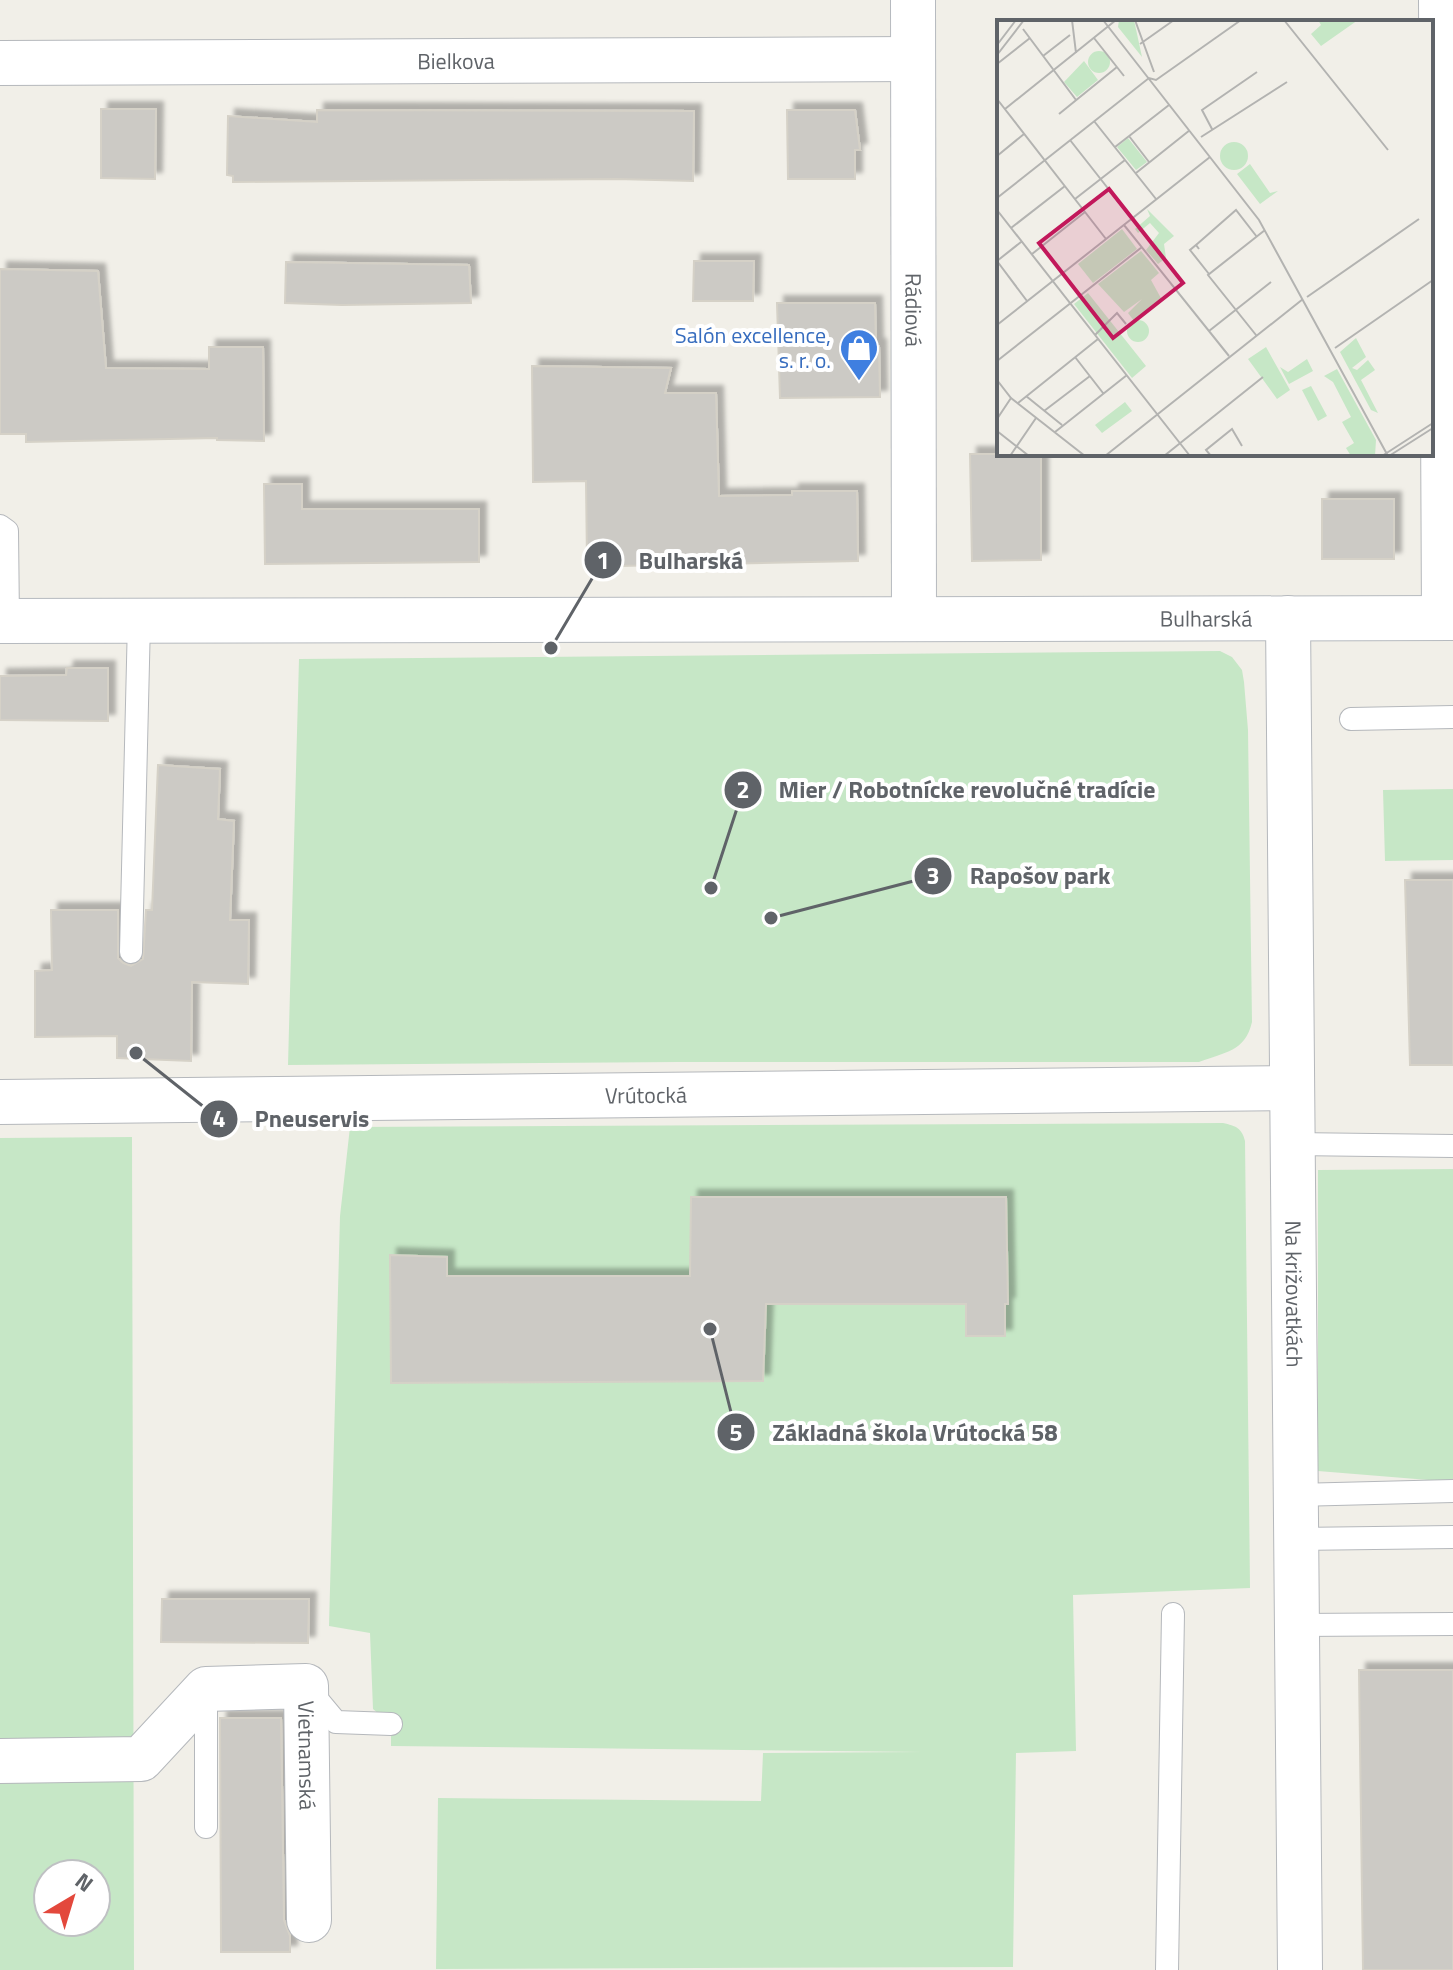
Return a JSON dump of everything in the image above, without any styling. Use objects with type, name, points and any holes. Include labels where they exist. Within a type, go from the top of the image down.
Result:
[{"type":"street","name":"Rádiová","points":[[913,0],[914,619]]},
{"type":"street","points":[[1441,0],[1449,618]]},
{"type":"street","name":"Bielkova","points":[[0,63],[913,59]]},
{"type":"street","name":"Na križovatkách","points":[[1288,618],[1300,1970]]},
{"type":"street","name":"Bulharská","points":[[4,621],[1449,618]]},
{"type":"street","name":"Vrútocká","points":[[0,1102],[1292,1088]]},
{"type":"street","name":"Vietnamská","points":[[206,1689],[306,1686],[309,1920]]},
{"type":"street","points":[[0,1761],[141,1759],[206,1689]]},
{"type":"lane","points":[[0,526],[7,531],[4,621]]},
{"type":"lane","points":[[131,952],[139,621]]},
{"type":"lane","points":[[1351,719],[1453,717]]},
{"type":"lane","points":[[1293,1144],[1453,1146]]},
{"type":"lane","points":[[1296,1495],[1453,1491]]},
{"type":"lane","points":[[1296,1539],[1453,1537]]},
{"type":"lane","points":[[1167,1970],[1173,1614]]},
{"type":"lane","points":[[1297,1625],[1453,1624]]},
{"type":"lane","points":[[306,1686],[336,1722],[391,1724]]},
{"type":"lane","points":[[206,1689],[206,1827]]},
{"type":"green space","points":[[1220,651],[1232,657],[1242,670],[1248,730],[1252,1022],[1244,1040],[1233,1050],[1199,1062],[288,1065],[299,659]]},
{"type":"green space","points":[[1453,789],[1453,860],[1385,861],[1383,790]]},
{"type":"green space","points":[[1223,1123],[1238,1128],[1245,1141],[1250,1588],[1073,1595],[1076,1751],[1016,1753],[1013,1967],[436,1969],[438,1798],[761,1801],[763,1753],[922,1752],[391,1746],[391,1724],[373,1709],[370,1633],[329,1626],[340,1216],[350,1127]]},
{"type":"green space","points":[[132,1137],[134,1970],[0,1970],[0,1138]]},
{"type":"green space","points":[[1453,1169],[1453,1482],[1318,1471],[1318,1170]]},
{"type":"building","points":[[101,109],[156,109],[155,179],[101,178]]},
{"type":"building","points":[[317,110],[694,111],[693,181],[233,182],[233,176],[227,175],[228,116],[317,122]]},
{"type":"building","points":[[787,110],[855,110],[860,150],[855,150],[855,179],[788,179]]},
{"type":"building","points":[[694,261],[754,261],[753,301],[693,301]]},
{"type":"building","points":[[286,262],[469,265],[471,303],[285,303]]},
{"type":"building","points":[[0,269],[98,271],[106,368],[209,369],[209,347],[263,347],[264,441],[217,438],[26,442],[26,434],[0,434]]},
{"type":"building","points":[[777,303],[875,303],[880,397],[780,398]]},
{"type":"building","points":[[532,366],[671,368],[665,393],[716,393],[719,496],[857,491],[858,561],[619,566],[587,563],[586,481],[533,482]]},
{"type":"building","points":[[970,454],[1041,456],[1041,560],[972,561]]},
{"type":"building","points":[[264,484],[302,484],[302,509],[479,509],[479,562],[265,564]]},
{"type":"building","points":[[1322,499],[1394,499],[1394,559],[1322,559]]},
{"type":"building","points":[[67,668],[108,668],[108,721],[0,720],[0,676],[66,675]]},
{"type":"building","points":[[158,765],[220,769],[218,819],[234,821],[230,920],[249,920],[248,984],[192,982],[191,1061],[117,1058],[117,1036],[35,1037],[35,971],[52,970],[51,910],[118,910],[118,958],[131,966],[143,959],[146,910],[152,910]]},
{"type":"building","points":[[1405,880],[1453,880],[1453,1065],[1410,1065]]},
{"type":"building","points":[[691,1197],[1006,1197],[1008,1304],[1005,1304],[1005,1336],[966,1336],[966,1304],[766,1304],[763,1381],[391,1383],[390,1255],[447,1257],[447,1276],[690,1276]]},
{"type":"building","points":[[162,1599],[309,1599],[308,1643],[161,1642]]},
{"type":"building","points":[[1359,1670],[1453,1670],[1453,1970],[1363,1970]]},
{"type":"building","points":[[220,1718],[281,1718],[284,1920],[290,1936],[290,1952],[221,1952]]},
{"type":"place","name":"Salón excellence, s. r. o.","points":[[859,382]]},
{"type":"place","name":"Bulharská","points":[[551,648]]},
{"type":"place","name":"Mier / Robotnícke revolučné tradície","points":[[711,888]]},
{"type":"place","name":"Rapošov park","points":[[771,918]]},
{"type":"place","name":"Pneuservis","points":[[136,1053]]},
{"type":"place","name":"Základná škola Vrútocká 58","points":[[710,1329]]}]
